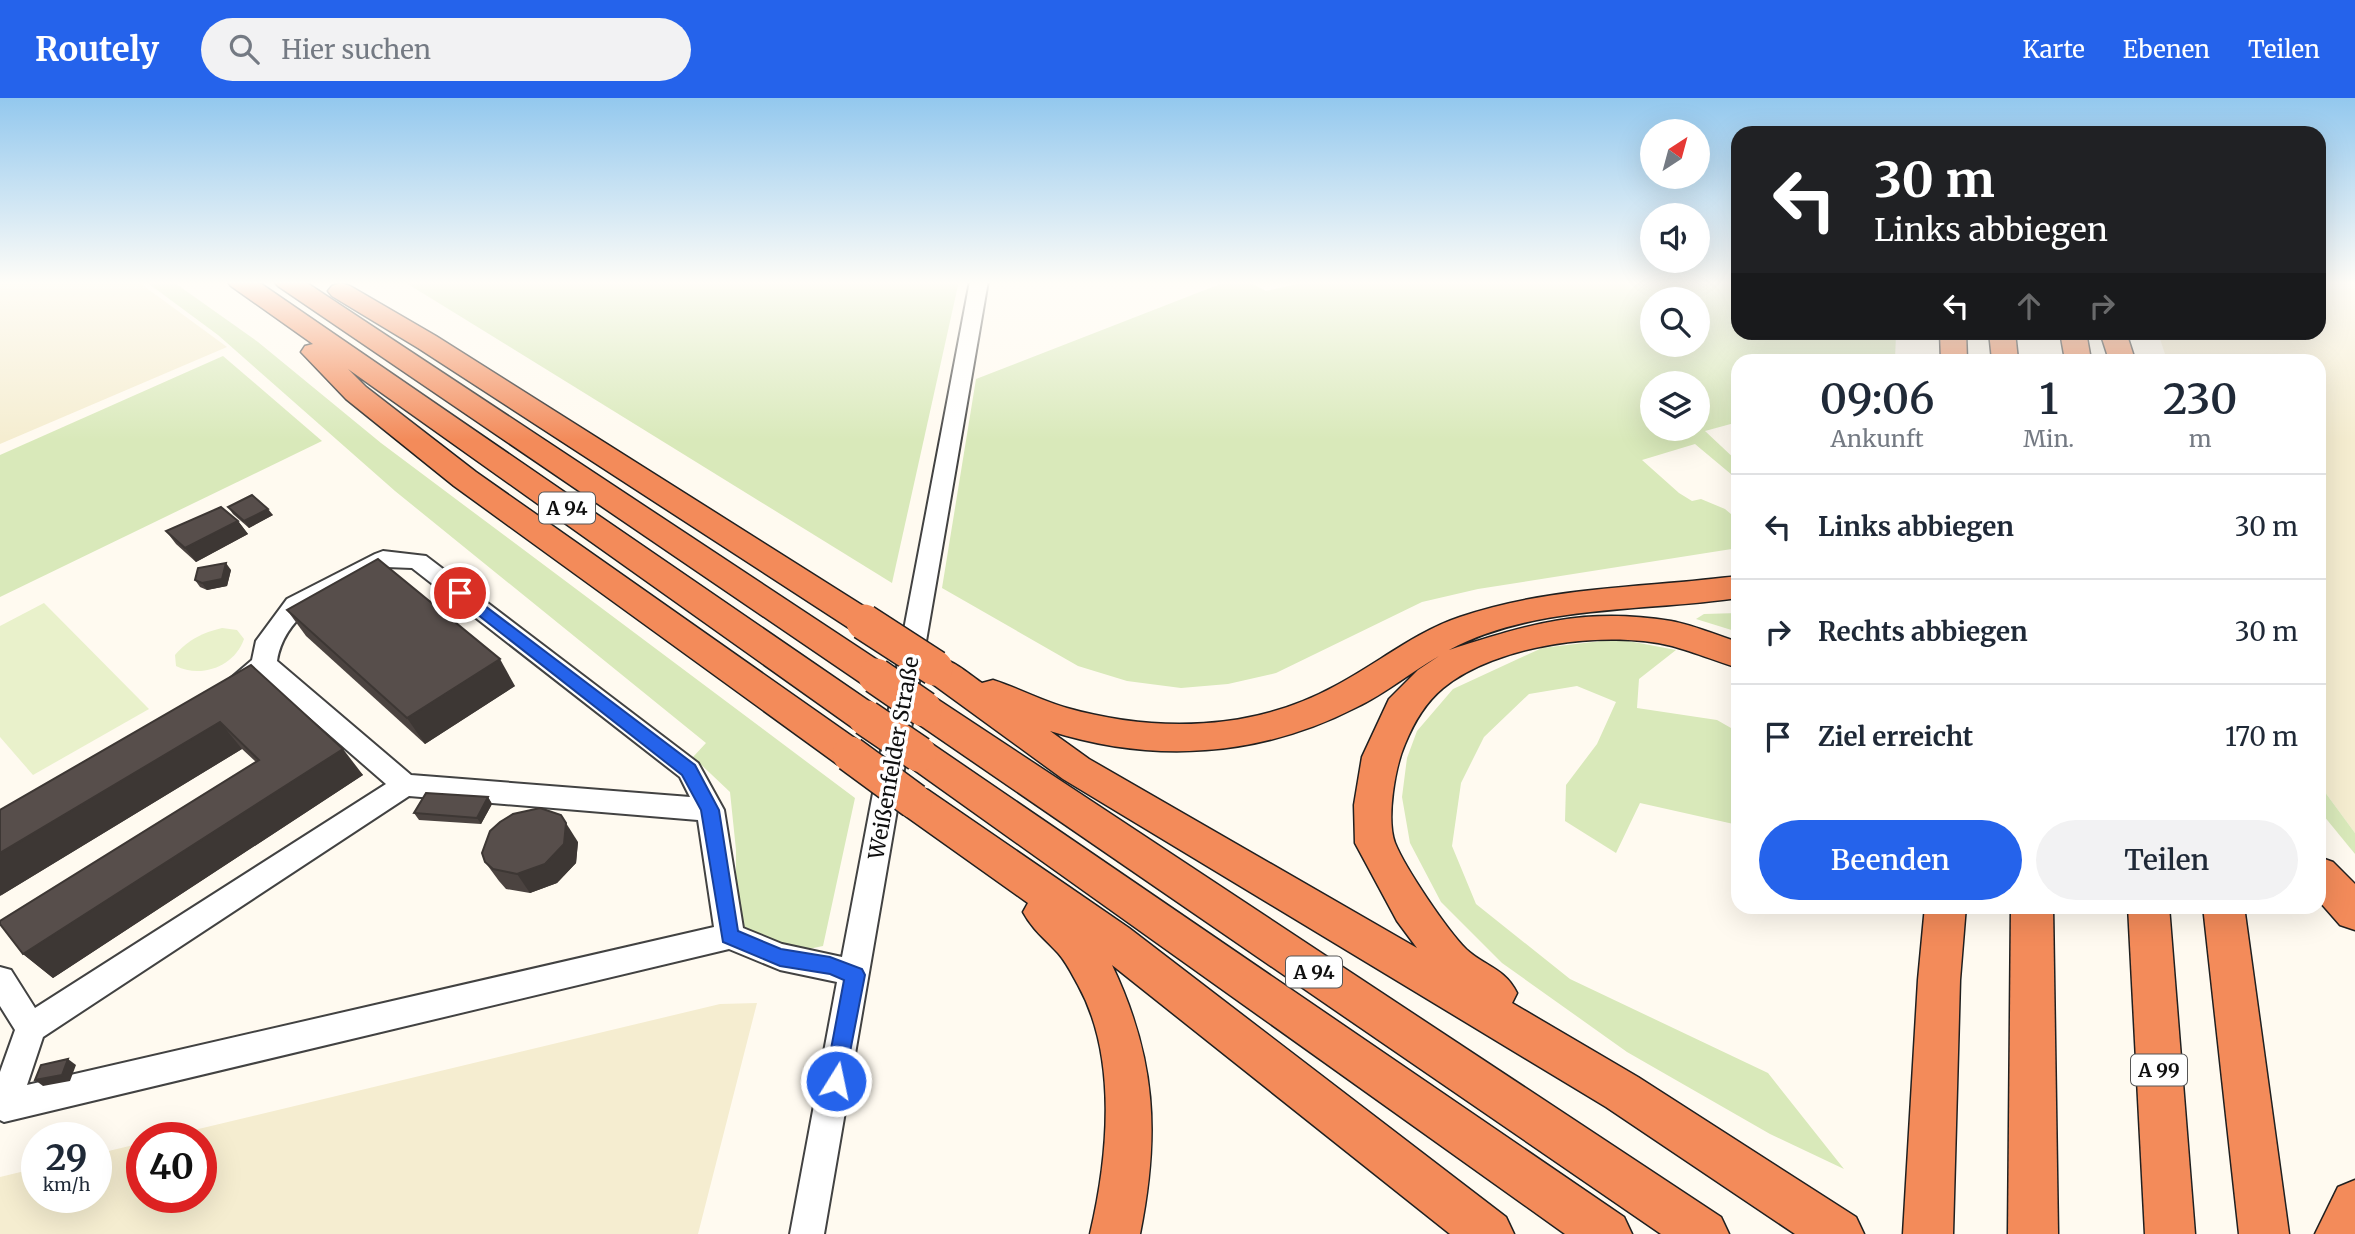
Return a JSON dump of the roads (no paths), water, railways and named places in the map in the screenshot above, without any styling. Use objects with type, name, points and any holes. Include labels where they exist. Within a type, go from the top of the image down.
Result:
[{"type":"highway","points":[[292,334],[316,353],[356,393],[421,445],[977,847],[1114,941],[1489,1234]]},
{"type":"highway","name":"A 94","points":[[338,334],[866,718],[1607,1234]]},
{"type":"highway","name":"A 94","points":[[345,334],[876,676],[1704,1234]]},
{"type":"highway","points":[[414,334],[935,668],[1076,769],[1622,1092],[1839,1234]]},
{"type":"highway","points":[[440,334],[458,346],[467,369]]},
{"type":"highway","points":[[935,668],[1061,721],[1138,738],[1183,740],[1233,736],[1314,713],[1346,697],[1432,643],[1471,626],[1526,610],[1731,588]]},
{"type":"highway","points":[[1622,1092],[1507,1001],[1451,962],[1412,909],[1375,843],[1373,805],[1381,757],[1402,709],[1430,679],[1459,660],[1497,645],[1590,627],[1626,628],[1673,634],[1731,653]]},
{"type":"highway","points":[[977,847],[1003,881],[1063,927],[1089,963],[1118,1032],[1126,1076],[1128,1124],[1127,1165],[1115,1234]]},
{"type":"highway","points":[[2326,881],[2355,912]]},
{"type":"highway","points":[[1928,914],[1928,953],[1940,980]]},
{"type":"highway","points":[[1928,1234],[1945,914]]},
{"type":"highway","points":[[2032,914],[2033,1234]]},
{"type":"highway","name":"A 99","points":[[2149,914],[2170,1234]]},
{"type":"highway","points":[[2224,914],[2264,1234]]},
{"type":"highway","points":[[2340,1234],[2355,1204]]},
{"type":"street","name":"Weißenfelder Straße","points":[[807,1234],[970,334]]},
{"type":"street","points":[[216,704],[264,664],[268,641],[295,605],[383,559],[418,561],[689,770],[710,810],[730,936]]},
{"type":"street","points":[[264,664],[405,786],[710,810]]},
{"type":"street","points":[[405,786],[32,1028],[4,1106],[730,936],[780,957],[830,966],[855,975]]},
{"type":"street","points":[[0,980],[32,1028]]}]
